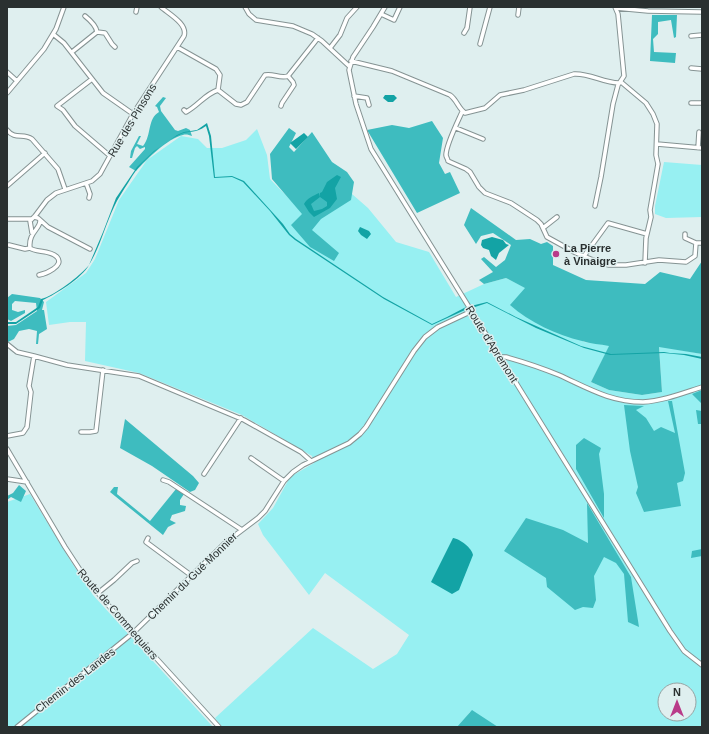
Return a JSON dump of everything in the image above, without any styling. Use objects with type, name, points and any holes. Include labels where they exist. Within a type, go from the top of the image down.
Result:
[{"type":"street","points":[[7,94],[44,49],[53,34],[64,7]]},
{"type":"street","points":[[136,12],[137,7]]},
{"type":"street","name":"Rue des Pinsons","points":[[36,219],[38,213],[47,200],[56,193],[86,183],[98,177],[133,114],[184,36],[185,30],[181,24],[161,7]]},
{"type":"street","points":[[245,7],[249,14],[256,20],[293,26],[318,38],[349,66]]},
{"type":"street","points":[[330,48],[340,35],[347,18],[357,7]]},
{"type":"street","name":"Route d'Apremont","points":[[385,7],[349,66],[349,78],[354,96],[367,139],[375,156],[670,632],[684,650],[702,665]]},
{"type":"street","points":[[381,14],[394,20],[400,7]]},
{"type":"street","points":[[464,33],[467,28],[470,7]]},
{"type":"street","points":[[480,44],[490,7]]},
{"type":"street","points":[[518,15],[519,7]]},
{"type":"street","points":[[595,206],[613,104],[623,78],[624,69],[618,14],[616,8],[648,11],[702,12]]},
{"type":"street","points":[[85,16],[96,28],[97,32]]},
{"type":"street","points":[[72,52],[97,32],[105,33],[115,47]]},
{"type":"street","points":[[53,34],[72,52],[103,93],[133,114]]},
{"type":"street","points":[[691,36],[702,35]]},
{"type":"street","points":[[218,90],[236,104],[244,105],[265,75],[288,76],[318,38]]},
{"type":"street","points":[[177,47],[216,69],[220,75],[218,90]]},
{"type":"street","points":[[351,61],[392,71],[450,95],[454,98],[462,112]]},
{"type":"street","points":[[691,68],[702,69]]},
{"type":"street","points":[[7,72],[18,81]]},
{"type":"street","points":[[462,112],[467,113],[484,108],[497,96],[519,91],[574,74],[582,74],[611,83],[620,83],[646,103],[657,124],[656,155],[658,164],[650,210],[651,217],[647,234],[645,263]]},
{"type":"street","points":[[282,106],[282,103],[294,85],[288,76]]},
{"type":"street","points":[[92,79],[57,106],[63,110],[75,126],[110,156]]},
{"type":"street","points":[[184,110],[186,112],[192,109],[207,96],[218,90]]},
{"type":"street","points":[[354,96],[367,98],[369,105]]},
{"type":"street","points":[[691,103],[702,103]]},
{"type":"street","points":[[462,112],[446,155],[448,161],[470,172],[482,191],[511,203],[537,220],[547,237],[552,240],[584,256],[609,264],[626,265],[659,260],[686,262],[695,256],[696,243]]},
{"type":"street","points":[[456,128],[483,139]]},
{"type":"street","points":[[7,130],[15,136],[30,137],[58,169],[65,190]]},
{"type":"street","points":[[657,144],[700,148],[699,132]]},
{"type":"street","points":[[7,186],[45,153]]},
{"type":"street","points":[[86,183],[90,194],[89,198]]},
{"type":"street","points":[[543,228],[557,216]]},
{"type":"street","points":[[7,219],[36,219],[90,249]]},
{"type":"street","points":[[30,248],[36,219]]},
{"type":"street","points":[[34,226],[36,219]]},
{"type":"street","points":[[23,220],[34,226],[48,227]]},
{"type":"street","points":[[584,256],[608,223],[647,234]]},
{"type":"street","points":[[685,234],[685,238],[696,243],[702,243]]},
{"type":"street","points":[[9,245],[25,249],[30,248],[33,250],[46,251],[56,256],[59,263],[57,266],[47,273],[39,275]]},
{"type":"street","name":"Chemin du Gué Monnier","points":[[133,633],[225,543],[265,512],[284,481],[297,468],[348,443],[360,434],[366,427],[414,351],[425,338],[438,327],[472,312]]},
{"type":"street","points":[[7,344],[17,352],[74,366],[139,376],[241,418],[301,452],[311,461]]},
{"type":"street","points":[[7,436],[23,433],[26,428],[31,392],[29,386],[34,356]]},
{"type":"street","points":[[500,357],[506,357],[545,370],[609,398],[626,401],[653,401],[702,387]]},
{"type":"street","points":[[81,432],[96,431],[103,370]]},
{"type":"street","points":[[204,474],[241,418]]},
{"type":"street","name":"Route de Commequiers","points":[[7,449],[75,564],[133,633],[219,727]]},
{"type":"street","points":[[251,458],[284,481]]},
{"type":"street","points":[[7,479],[27,482]]},
{"type":"street","points":[[163,480],[169,482],[242,530]]},
{"type":"street","points":[[148,538],[146,542],[192,576]]},
{"type":"street","points":[[98,593],[132,563],[137,561]]},
{"type":"street","name":"Chemin des Landes","points":[[17,727],[133,633]]},
{"type":"shaded area","points":[[652,15],[677,15],[676,37],[674,38],[671,20],[658,22],[658,34],[653,39],[654,52],[676,53],[675,63],[650,61]]},
{"type":"shaded area","points":[[385,95],[394,95],[397,98],[393,102],[388,102],[383,98]]},
{"type":"shaded area","points":[[163,97],[166,98],[160,106],[161,111],[175,130],[178,131],[186,128],[190,130],[192,136],[184,135],[171,140],[151,156],[136,171],[129,167],[145,149],[145,147],[140,149],[137,146],[132,158],[130,158],[131,151],[139,136],[141,136],[137,144],[143,146],[146,142],[151,123],[155,115],[159,112],[155,106]]},
{"type":"shaded area","points":[[432,121],[443,138],[439,163],[445,174],[450,172],[460,193],[417,213],[367,130],[392,125],[409,128]]},
{"type":"shaded area","points":[[207,123],[211,136],[215,177],[232,176],[244,181],[296,239],[383,297],[432,324],[466,307],[465,310],[432,325],[384,299],[295,240],[243,182],[232,177],[214,178],[209,136],[206,126],[196,131],[181,134],[170,140],[184,132],[197,130]]},
{"type":"shaded area","points":[[289,128],[296,133],[289,147],[294,152],[312,132],[332,162],[347,172],[354,182],[351,200],[321,219],[312,230],[339,253],[334,261],[310,247],[291,225],[302,214],[272,179],[270,154]]},
{"type":"shaded area","points":[[257,129],[267,155],[270,179],[311,221],[352,194],[368,208],[396,242],[429,252],[456,297],[484,284],[506,278],[526,288],[584,342],[610,345],[591,382],[609,390],[642,395],[662,392],[659,346],[702,354],[702,727],[493,727],[470,712],[459,727],[222,727],[215,718],[313,628],[373,669],[397,654],[409,635],[325,573],[309,595],[263,535],[258,524],[273,508],[290,477],[314,463],[312,456],[242,415],[139,373],[85,361],[86,322],[70,322],[49,325],[46,302],[86,273],[95,259],[119,200],[147,160],[181,136],[198,139],[207,148],[222,148],[246,140]]},
{"type":"shaded area","points":[[304,133],[308,137],[296,149],[290,143]]},
{"type":"shaded area","points":[[161,146],[138,168],[121,195],[114,207],[89,265],[116,198],[137,167]]},
{"type":"shaded area","points":[[664,162],[702,165],[702,217],[666,218],[655,214],[655,206]]},
{"type":"shaded area","points":[[337,175],[341,177],[335,188],[337,199],[330,208],[314,217],[304,204],[308,199],[319,193],[320,197],[320,193],[327,182]],"holes":[[[320,197],[327,202],[327,206],[314,211],[311,204]]]},
{"type":"shaded area","points":[[471,208],[516,240],[530,239],[541,244],[547,242],[553,246],[553,265],[586,280],[645,284],[660,272],[690,279],[702,261],[702,354],[659,347],[662,392],[642,395],[609,390],[591,382],[609,346],[585,342],[563,335],[526,317],[510,305],[525,288],[506,278],[484,284],[479,280],[493,272],[481,259],[484,257],[496,267],[505,260],[511,245],[493,233],[481,236],[476,244],[464,225]]},
{"type":"shaded area","points":[[360,227],[369,231],[371,234],[367,239],[358,231]]},
{"type":"shaded area","points":[[492,237],[503,240],[509,245],[499,253],[496,260],[491,256],[489,250],[483,248],[481,245],[482,240]]},
{"type":"shaded area","points":[[89,265],[86,270],[75,280],[55,294],[43,300],[40,308],[16,324],[7,324],[7,322],[16,322],[38,307],[41,299],[53,294],[66,285],[80,275]]},
{"type":"shaded area","points":[[12,294],[40,298],[44,302],[42,310],[44,310],[47,329],[39,334],[38,344],[36,344],[37,331],[29,329],[19,331],[14,339],[8,342],[7,326],[16,325],[37,311],[36,303],[15,301],[12,304],[12,310],[18,312],[25,310],[25,313],[11,321],[7,319],[7,298]]},
{"type":"shaded area","points":[[487,302],[516,317],[581,346],[611,354],[664,352],[686,354],[702,357],[702,359],[664,353],[610,355],[584,348],[536,328],[487,303],[472,308],[471,306]]},
{"type":"shaded area","points":[[702,390],[702,404],[692,394]]},
{"type":"shaded area","points":[[668,401],[672,401],[685,473],[683,481],[677,483],[681,506],[644,512],[636,493],[638,487],[630,451],[624,405],[644,406],[636,410],[646,418],[654,431],[661,427],[675,433]]},
{"type":"shaded area","points":[[696,410],[702,411],[702,424],[698,424]]},
{"type":"shaded area","points":[[125,419],[193,476],[199,483],[195,490],[190,492],[152,466],[120,448]]},
{"type":"shaded area","points":[[584,438],[601,448],[599,454],[604,494],[604,518],[576,469],[576,445]]},
{"type":"shaded area","points":[[19,485],[26,491],[21,502],[11,497],[7,500],[7,496],[13,493]]},
{"type":"shaded area","points":[[114,487],[118,487],[117,494],[150,521],[176,489],[184,494],[180,500],[180,505],[186,506],[185,511],[172,515],[170,520],[176,523],[168,527],[163,535],[110,492]]},
{"type":"shaded area","points":[[30,494],[93,595],[213,727],[7,727],[7,502]]},
{"type":"shaded area","points":[[587,503],[631,577],[639,627],[628,622],[624,574],[616,563],[604,557],[594,576],[596,600],[593,608],[583,607],[575,610],[547,587],[546,578],[504,551],[526,518],[563,530],[588,543]]},
{"type":"shaded area","points":[[453,538],[465,544],[473,555],[459,590],[452,594],[431,582]]},
{"type":"shaded area","points":[[702,549],[702,556],[691,558],[692,551]]},
{"type":"shaded area","points":[[472,710],[498,727],[457,727]]},
{"type":"place","name":"La Pierre à Vinaigre","points":[[556,254]]}]
